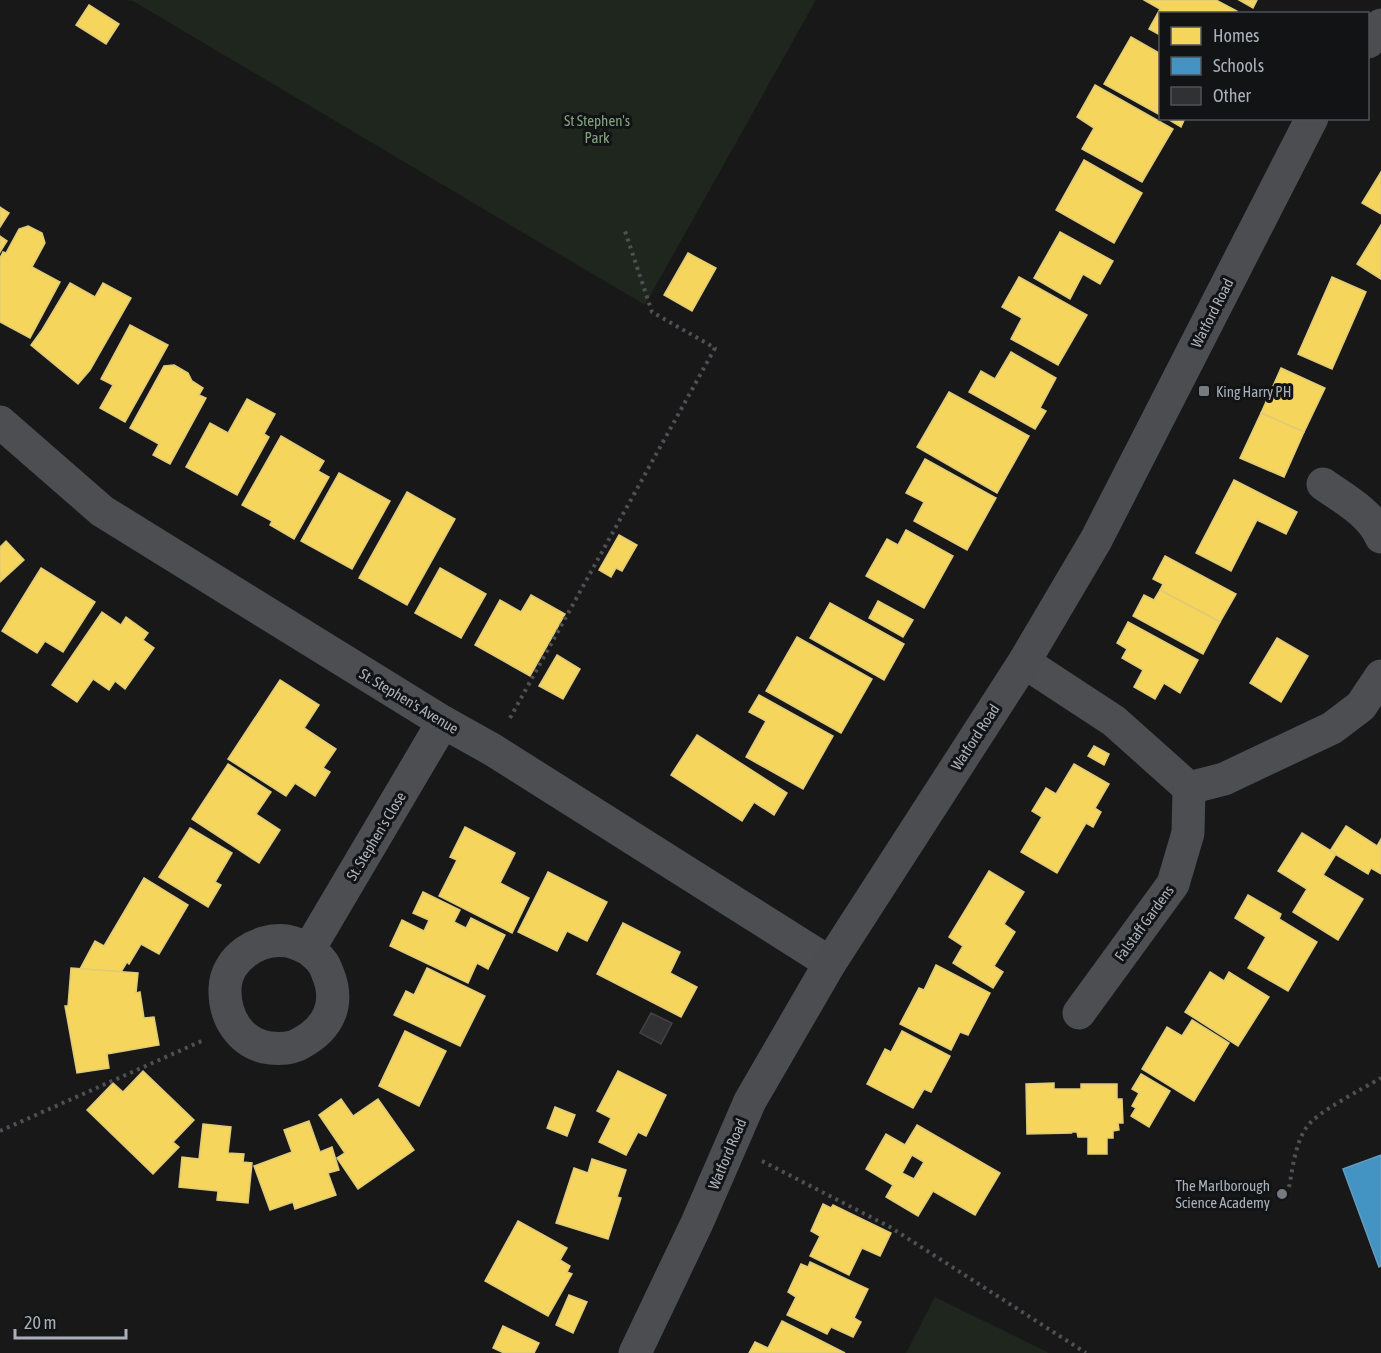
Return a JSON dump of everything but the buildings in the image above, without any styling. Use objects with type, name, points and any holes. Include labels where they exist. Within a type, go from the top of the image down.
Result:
[{"type":"main road","points":[[1369,41],[1381,25]]},
{"type":"main road","name":"Watford Road","points":[[635,1353],[697,1223],[750,1101],[830,963],[1024,662],[1096,540],[1311,120]]},
{"type":"street","name":"St. Stephen's Avenue","points":[[0,422],[102,511],[443,722],[493,750],[830,963]]},
{"type":"street","points":[[1323,484],[1376,517]]},
{"type":"street","points":[[1024,662],[1114,721],[1189,788],[1224,779],[1332,728],[1361,706],[1381,676]]},
{"type":"street","name":"St. Stephen's Close","points":[[309,949],[443,722]]},
{"type":"street","name":"Falstaff Gardens","points":[[1078,1013],[1173,884],[1188,833],[1189,788]]},
{"type":"street","points":[[270,941],[289,941],[309,949],[322,962],[333,986],[332,1005],[326,1022],[313,1037],[297,1046],[281,1049],[262,1047],[245,1038],[228,1015],[225,987],[231,968],[242,954],[252,947],[270,941]]},
{"type":"path","points":[[493,750],[715,348],[652,312],[625,231]]},
{"type":"path","points":[[0,1131],[235,1026]]},
{"type":"path","points":[[1289,1187],[1296,1153],[1307,1126],[1323,1113],[1381,1078]]},
{"type":"path","points":[[731,1145],[890,1227],[1086,1353]]},
{"type":"green space","name":"St Stephen's Park","points":[[124,0],[816,0],[645,305],[133,1]]},
{"type":"green space","points":[[935,1297],[1049,1353],[906,1353]]},
{"type":"place","name":"King Harry PH","points":[[1204,391]]},
{"type":"place","name":"The Marlborough Science Academy","points":[[1282,1194]]}]
